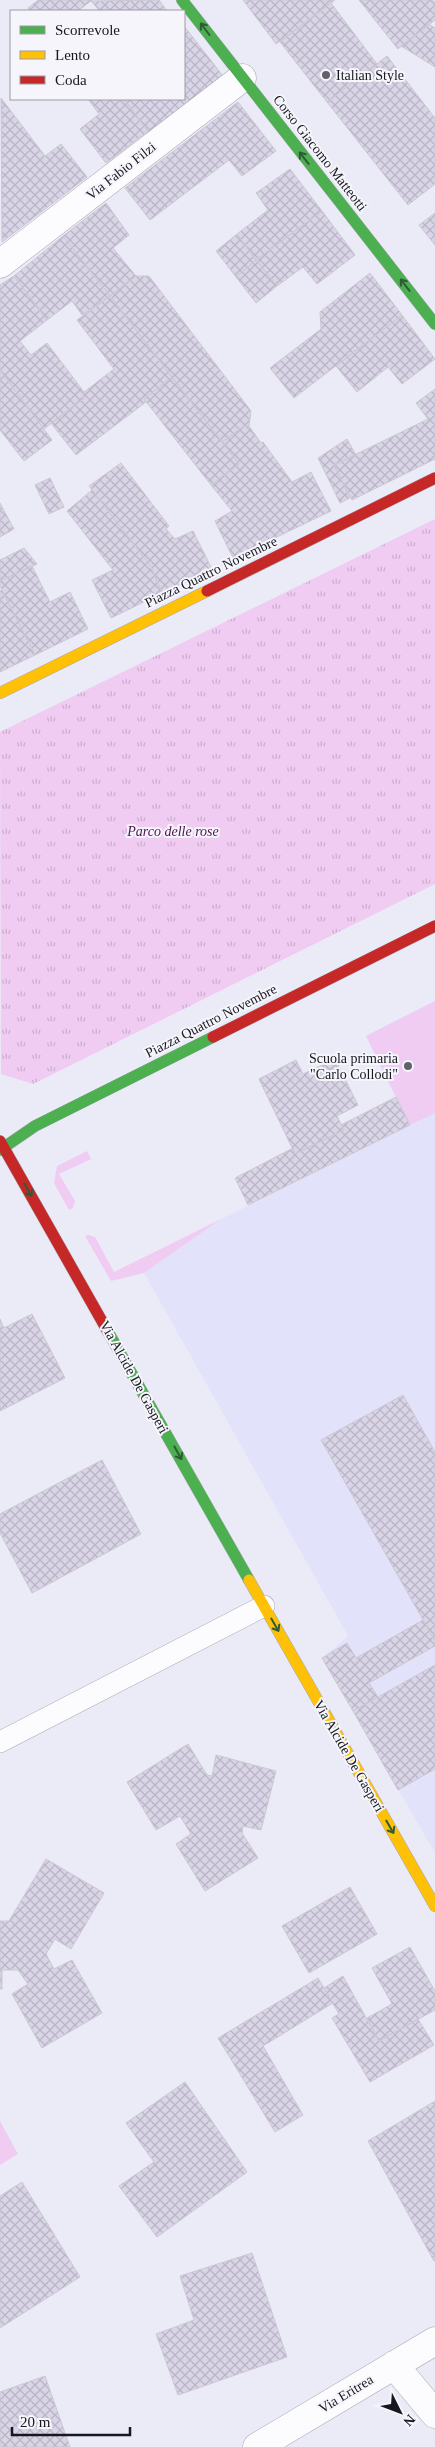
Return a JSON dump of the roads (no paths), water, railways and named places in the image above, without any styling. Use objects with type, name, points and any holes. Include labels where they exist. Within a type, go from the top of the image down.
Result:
[{"type":"street","name":"Corso Giacomo Matteotti","points":[[182,0],[435,324]]},
{"type":"street","name":"Via Fabio Filzi","points":[[0,264],[242,78]]},
{"type":"street","name":"Piazza Quattro Novembre","points":[[0,693],[435,478]]},
{"type":"street","name":"Piazza Quattro Novembre","points":[[1,1146],[35,1126],[435,926]]},
{"type":"street","name":"Via Alcide De Gasperi","points":[[1,1146],[435,1906]]},
{"type":"street","name":"Via Eritrea","points":[[257,2447],[435,2341]]},
{"type":"street","points":[[394,2365],[435,2414]]},
{"type":"lane","points":[[0,1742],[264,1606]]},
{"type":"place","name":"Italian Style","points":[[326,75]]},
{"type":"place","name":"Scuola primaria \"Carlo Collodi\"","points":[[408,1066]]},
{"type":"park label","name":"Parco delle rose","points":[[173,831]]}]
